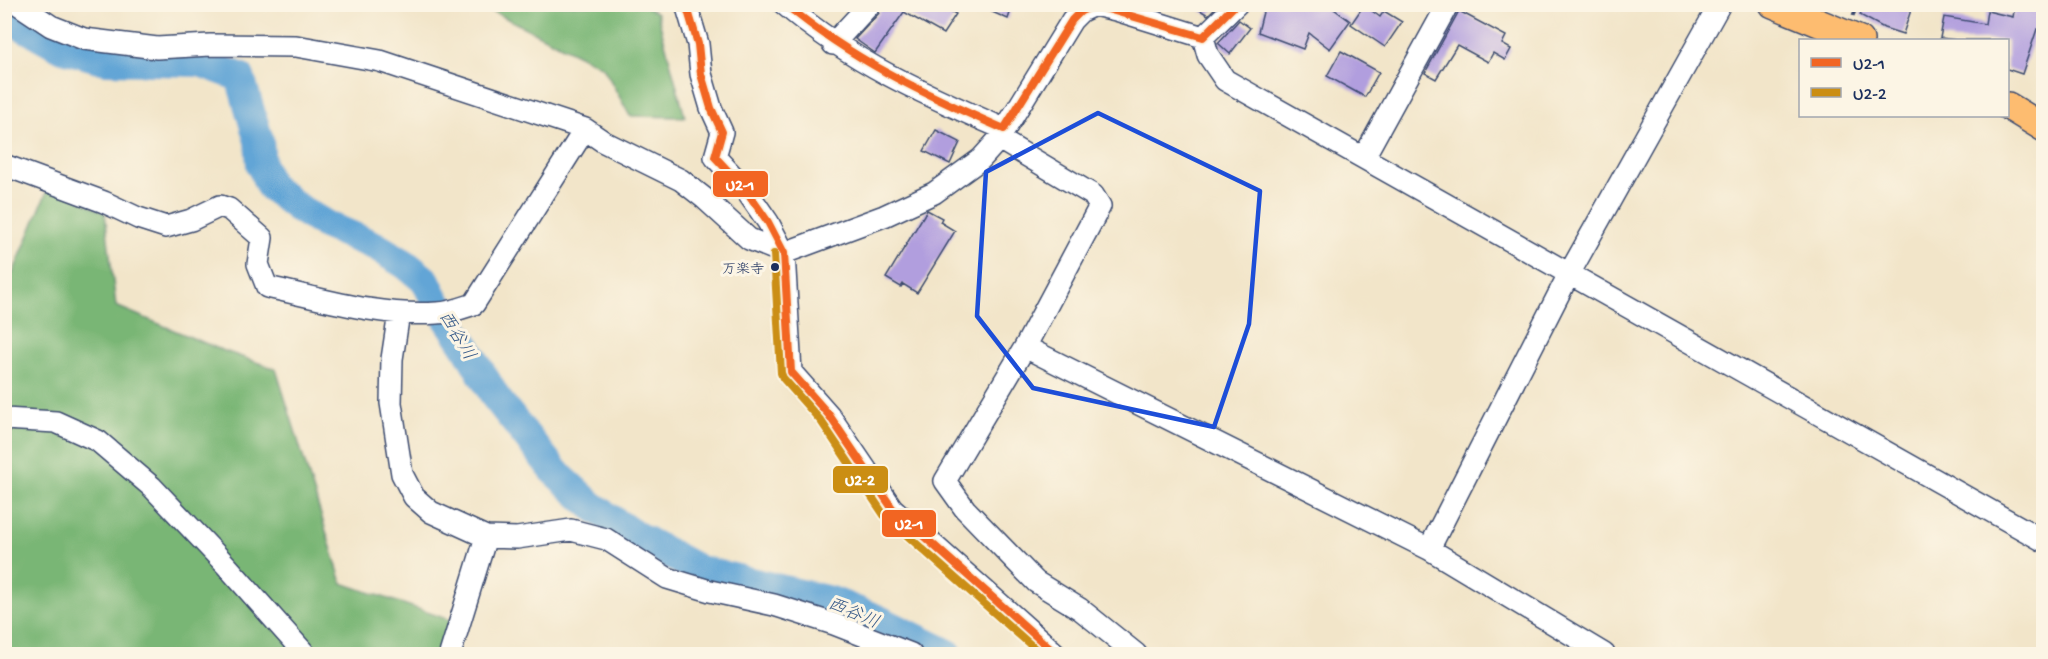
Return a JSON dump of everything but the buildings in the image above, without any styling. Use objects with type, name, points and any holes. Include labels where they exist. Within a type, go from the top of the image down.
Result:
[{"type":"main road","points":[[1773,4],[1858,39]]},
{"type":"main road","points":[[2009,107],[2043,128]]},
{"type":"street","points":[[18,4],[51,26],[84,39],[157,48],[210,45],[296,46],[380,61],[585,129],[604,142],[681,180],[749,239],[784,253],[884,216],[934,193],[981,159],[1002,134],[1072,20],[1081,11],[1094,5],[1203,37]]},
{"type":"street","points":[[686,4],[698,44],[701,74],[711,108],[722,132],[714,157],[745,189],[768,222],[784,253],[791,372],[829,415],[892,508],[1056,654]]},
{"type":"street","points":[[784,4],[833,44],[917,91],[1002,134],[1093,195],[1100,206],[1025,347],[945,481],[965,509],[1036,582],[1080,609],[1136,654]]},
{"type":"street","points":[[833,44],[870,4]]},
{"type":"street","points":[[1203,37],[1237,4]]},
{"type":"street","points":[[1364,157],[1448,4]]},
{"type":"street","points":[[1429,549],[1569,274],[1720,4]]},
{"type":"street","points":[[1203,37],[1208,56],[1225,80],[2043,541]]},
{"type":"street","points":[[4,165],[166,227],[191,220],[220,206],[229,209],[262,238],[258,264],[267,287],[354,307],[399,313],[440,313],[474,304],[585,129]]},
{"type":"street","points":[[399,313],[392,358],[391,404],[402,474],[414,497],[431,512],[486,537],[517,538],[571,530],[606,539],[667,578],[711,591],[774,605],[834,624],[911,654]]},
{"type":"street","points":[[1025,347],[1429,549],[1604,654]]},
{"type":"street","points":[[4,419],[56,422],[98,441],[152,487],[226,565],[304,654]]},
{"type":"street","points":[[450,654],[486,537]]},
{"type":"highlighted area","points":[[1098,113],[1260,191],[1249,324],[1214,427],[1033,388],[977,316],[986,172]]},
{"type":"green space","points":[[480,5],[643,5],[657,13],[685,117],[630,116],[603,67]]},
{"type":"green space","points":[[50,184],[105,213],[116,306],[219,349],[276,369],[342,583],[456,622],[448,654],[5,654],[5,276],[13,273]]},
{"type":"waterway","name":"西谷川","points":[[4,16],[63,48],[106,60],[200,62],[240,77],[259,141],[261,165],[270,186],[298,208],[326,225],[373,245],[405,264],[426,281],[434,298],[496,398],[556,473],[591,505],[631,533],[699,570],[831,601],[877,619],[948,654]]},
{"type":"transit line","name":"U2-1","points":[[686,4],[698,44],[701,74],[711,108],[722,132],[715,157],[745,189],[768,222],[784,253],[791,372],[829,415],[892,508],[1056,654]]},
{"type":"transit line","name":"U2-1","points":[[785,4],[810,24],[863,59],[946,103],[1004,129],[1072,20],[1081,11],[1094,5],[1203,37],[1236,4]]},
{"type":"transit line","name":"U2-2","points":[[774,254],[783,378],[821,421],[884,515],[1041,654]]},
{"type":"place","name":"万楽寺","points":[[775,267]]}]
